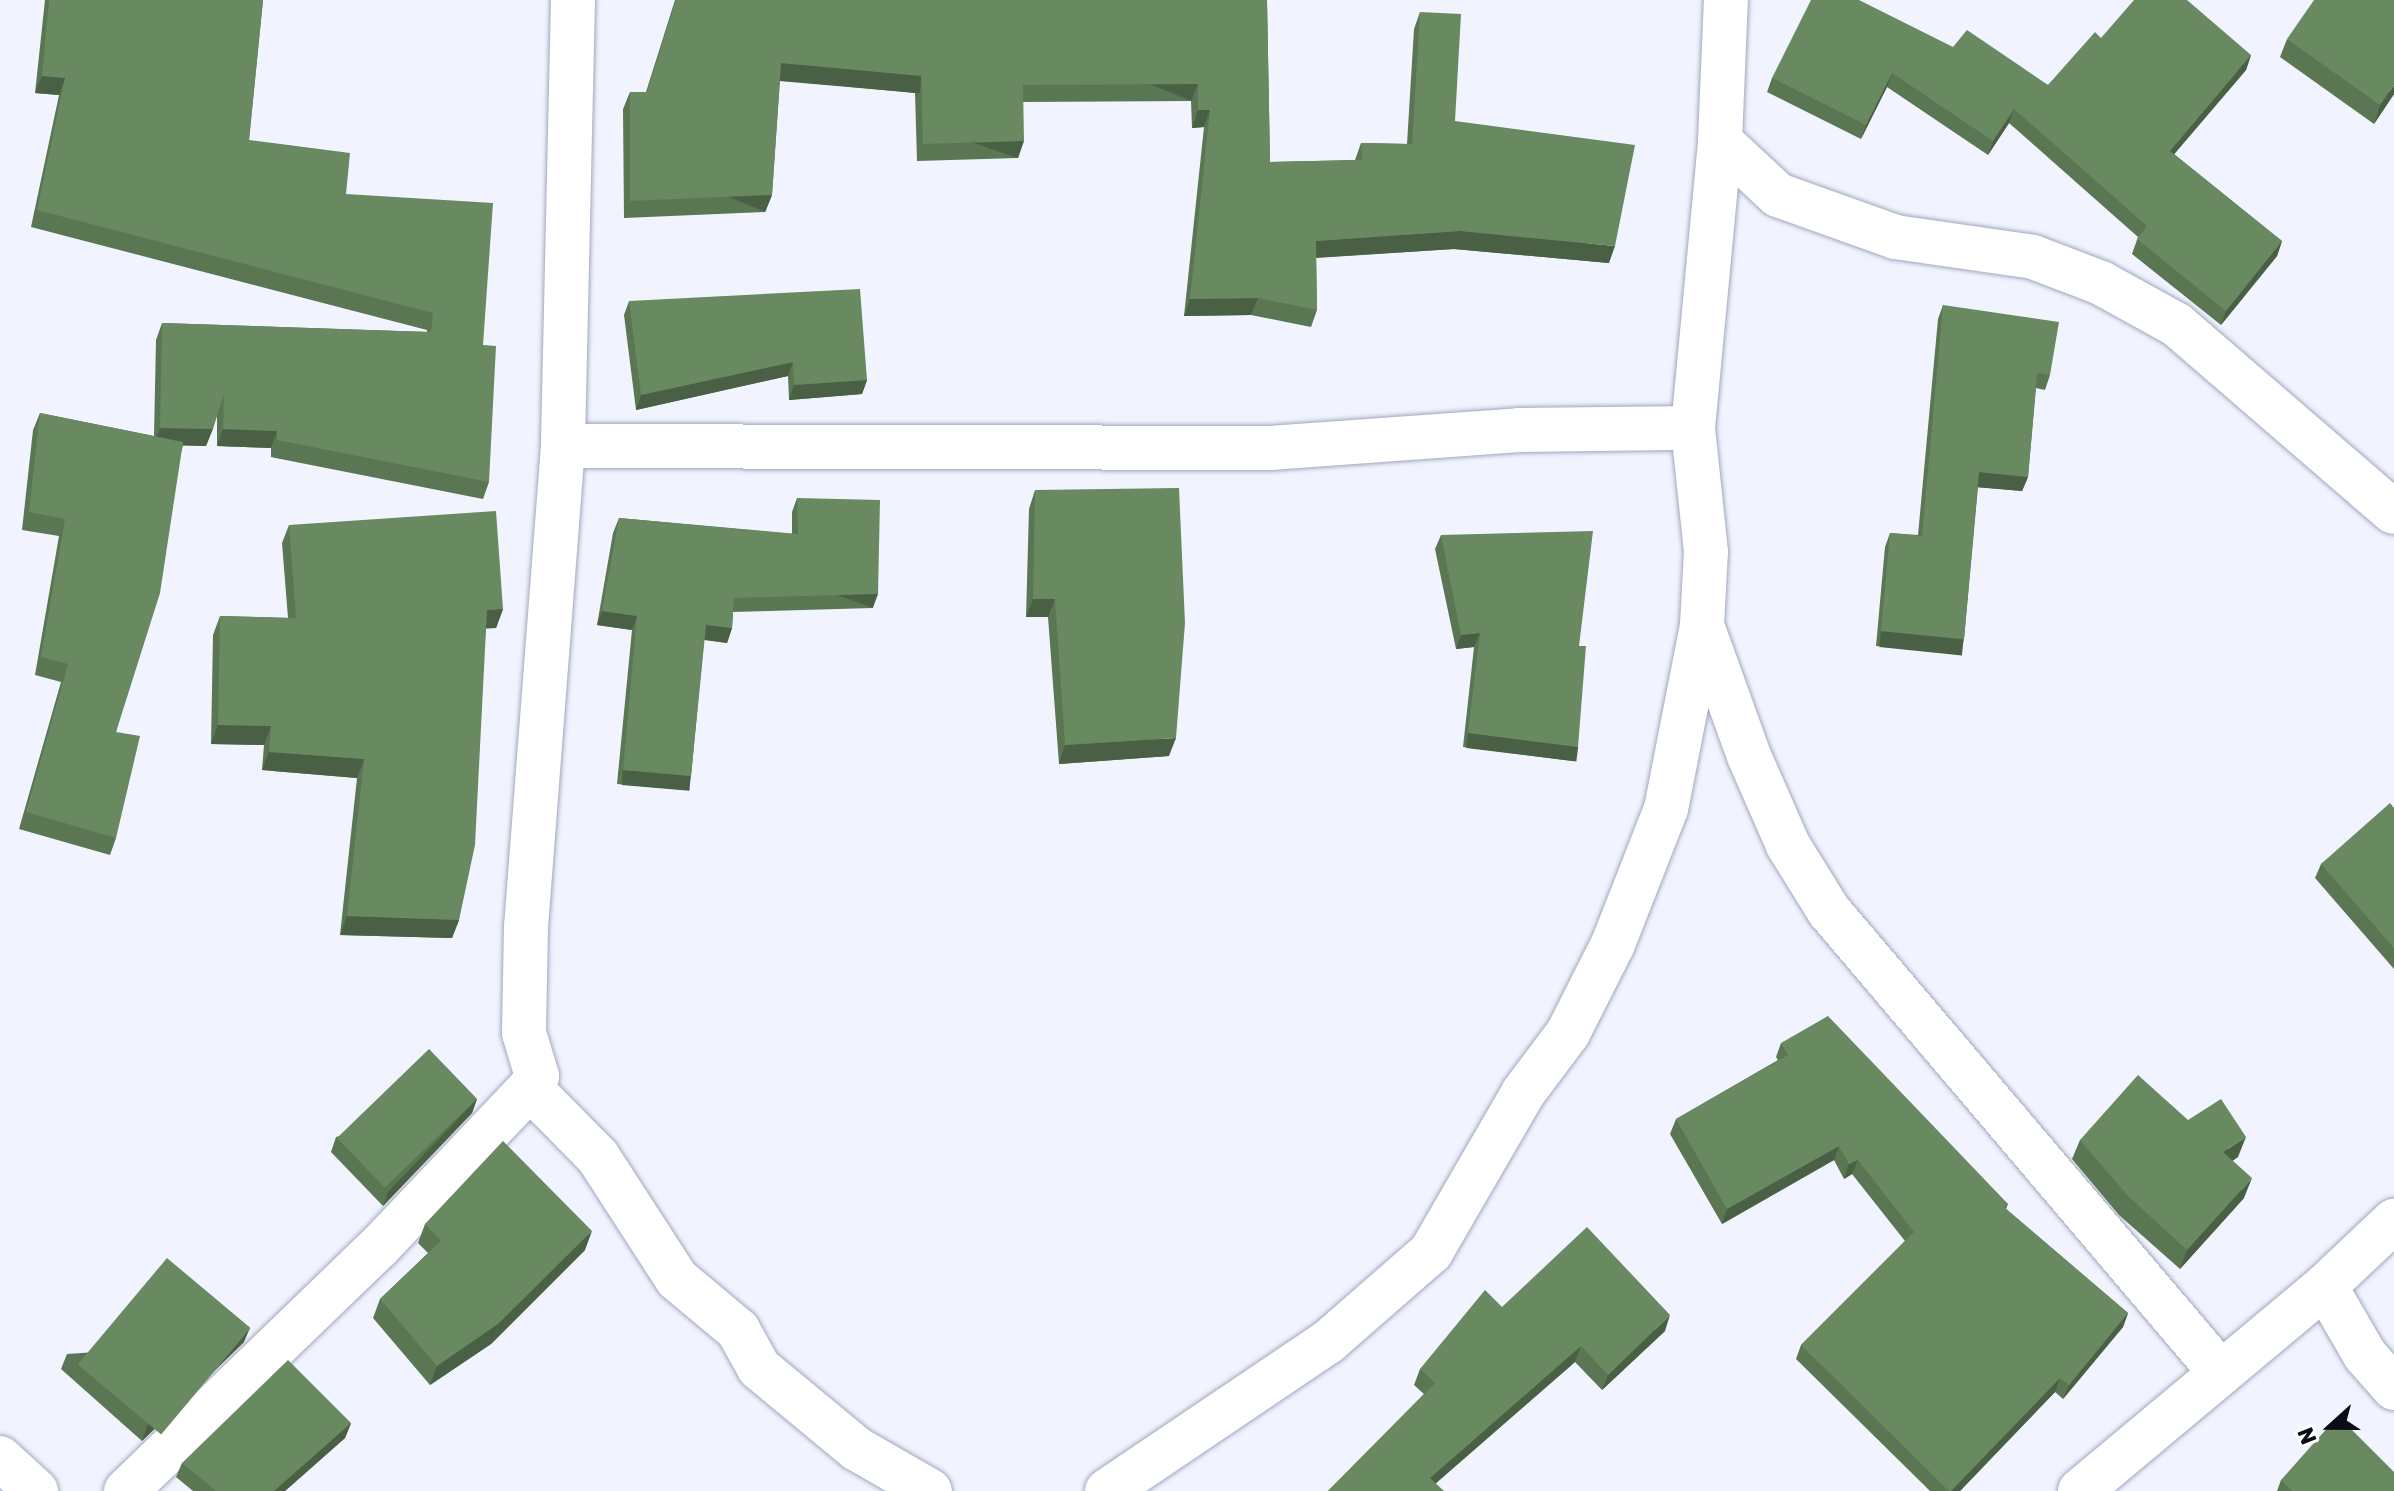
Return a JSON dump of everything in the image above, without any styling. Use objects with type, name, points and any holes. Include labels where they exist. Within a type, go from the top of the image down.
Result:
[{"type":"street","points":[[126,1491],[379,1247],[530,1088],[537,1076],[524,1033],[526,927],[563,446],[573,0]]},
{"type":"street","points":[[1107,1491],[1329,1341],[1431,1252],[1523,1093],[1568,1033],[1613,944],[1666,809],[1702,625],[1706,552],[1693,428],[1720,141],[1726,0]]},
{"type":"street","points":[[1720,141],[1778,195],[1808,207],[1895,237],[2033,257],[2101,283],[2177,325],[2394,512]]},
{"type":"street","points":[[563,446],[1270,448],[1519,430],[1693,428]]},
{"type":"street","points":[[1702,625],[1782,832],[1829,911],[2221,1373]]},
{"type":"street","points":[[530,1088],[598,1157],[677,1279],[738,1330],[759,1368],[857,1449],[930,1491]]},
{"type":"street","points":[[2080,1491],[2325,1286],[2394,1221]]},
{"type":"street","points":[[2325,1286],[2365,1355],[2394,1388]]},
{"type":"street","points":[[0,1458],[36,1491]]},
{"type":"building","points":[[49,0],[263,0],[249,140],[350,153],[346,194],[493,203],[483,345],[496,346],[489,482],[277,440],[277,431],[223,429],[224,394],[213,429],[160,428],[162,323],[431,332],[433,313],[37,210],[65,78],[42,76]]},
{"type":"building","points":[[676,0],[1267,0],[1270,162],[1362,160],[1361,143],[1412,144],[1420,12],[1461,14],[1455,121],[1635,145],[1615,246],[1460,231],[1316,241],[1317,310],[1258,298],[1190,299],[1210,110],[1198,110],[1198,84],[1023,85],[1024,141],[923,144],[921,76],[781,63],[772,195],[630,201],[630,92],[647,92]]},
{"type":"building","points":[[1811,0],[1859,0],[1953,47],[1967,30],[2048,85],[2095,32],[2101,38],[2134,0],[2187,0],[2251,55],[2170,151],[2282,241],[2226,311],[2137,239],[2147,226],[2014,109],[1993,141],[1892,73],[1866,125],[1772,78]]},
{"type":"building","points":[[2314,0],[2394,0],[2394,85],[2380,105],[2287,39]]},
{"type":"building","points":[[860,289],[867,380],[794,385],[793,362],[641,395],[629,301]]},
{"type":"building","points":[[1943,305],[2059,322],[2050,375],[2037,373],[2028,477],[1979,472],[1964,639],[1881,631],[1890,533],[1922,536]]},
{"type":"building","points":[[40,413],[183,442],[160,593],[116,732],[140,736],[116,838],[26,812],[68,664],[41,657],[65,519],[29,512]]},
{"type":"building","points":[[1179,488],[1185,623],[1176,738],[1065,745],[1055,599],[1033,599],[1035,490]]},
{"type":"building","points":[[797,498],[880,500],[878,594],[734,598],[732,628],[706,625],[691,776],[623,770],[637,616],[602,611],[619,518],[798,534]]},
{"type":"building","points":[[496,511],[503,609],[487,610],[475,845],[459,920],[347,916],[364,759],[269,752],[271,726],[218,725],[220,616],[296,618],[289,525]]},
{"type":"building","points":[[1593,531],[1579,646],[1586,646],[1578,747],[1468,733],[1480,633],[1461,635],[1441,535]]},
{"type":"building","points":[[2390,803],[2394,808],[2394,948],[2321,864]]},
{"type":"building","points":[[1828,1016],[2008,1204],[2004,1207],[2128,1313],[2069,1385],[2060,1378],[1951,1491],[1801,1345],[1914,1232],[1858,1160],[1849,1164],[1839,1146],[1727,1209],[1676,1119],[1788,1055],[1781,1043]]},
{"type":"building","points":[[429,1049],[477,1099],[385,1188],[337,1138]]},
{"type":"building","points":[[2138,1075],[2188,1120],[2221,1099],[2246,1137],[2223,1152],[2252,1178],[2187,1250],[2127,1195],[2080,1140]]},
{"type":"building","points":[[503,1141],[592,1231],[498,1324],[437,1366],[380,1299],[441,1241],[425,1224]]},
{"type":"building","points":[[1587,1227],[1670,1315],[1608,1375],[1581,1346],[1430,1478],[1444,1491],[1328,1491],[1435,1383],[1420,1369],[1485,1290],[1502,1307]]},
{"type":"building","points":[[167,1258],[250,1328],[161,1435],[78,1364]]},
{"type":"building","points":[[288,1360],[351,1423],[274,1491],[216,1491],[182,1463]]},
{"type":"building","points":[[2338,1416],[2394,1472],[2394,1491],[2292,1491],[2281,1480]]}]
